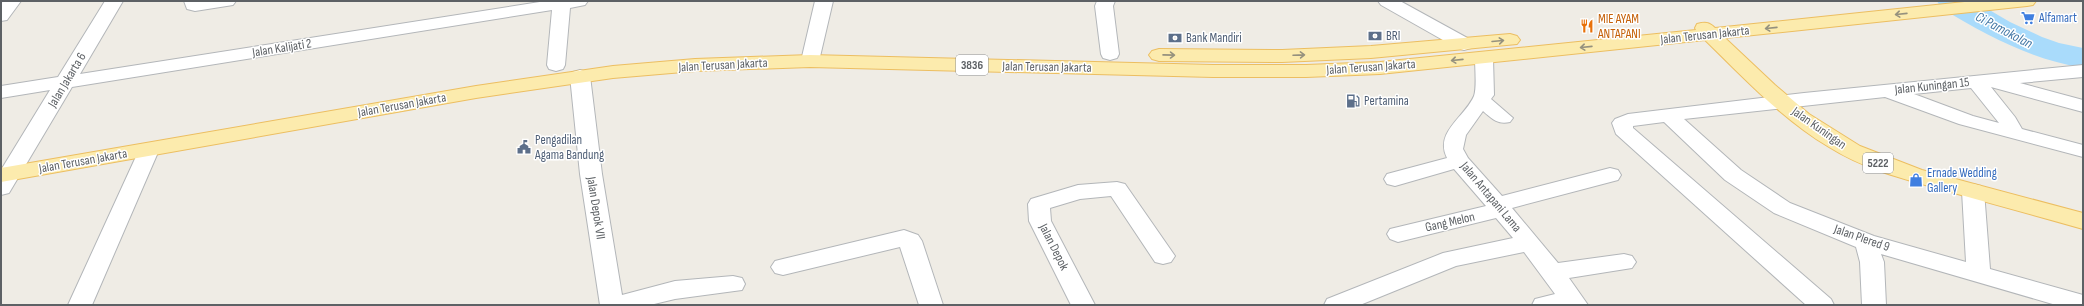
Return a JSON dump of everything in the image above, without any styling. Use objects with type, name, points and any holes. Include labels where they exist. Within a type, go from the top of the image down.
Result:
[{"type":"main road","name":"Jalan Terusan Jakarta","points":[[6,171],[149,150],[476,92],[580,81],[696,65],[812,55],[1110,54],[1306,71],[1380,68],[1484,58],[1898,1]]},
{"type":"main road","name":"Jalan Terusan Jakarta","points":[[6,171],[556,65],[698,52],[1212,63],[1282,56],[1371,52],[1464,44],[1704,28],[1940,10],[2027,1]]},
{"type":"main road","name":"Jalan Kuningan","points":[[1704,28],[1782,101],[1811,126],[1838,144],[1873,161],[1908,173],[2083,221]]},
{"type":"street","points":[[1,16],[12,1]]},
{"type":"street","name":"Jalan Jakarta 6","points":[[6,171],[66,83],[114,1]]},
{"type":"street","points":[[193,2],[193,5],[196,6],[227,1]]},
{"type":"street","points":[[812,55],[818,23],[813,15],[817,5],[823,1]]},
{"type":"street","points":[[1106,1],[1104,6],[1110,54]]},
{"type":"street","points":[[1387,1],[1464,44]]},
{"type":"street","name":"Jalan Kalijati 2","points":[[1,92],[66,83],[571,2],[556,65]]},
{"type":"street","name":"Jalan Antapani Lama","points":[[1484,58],[1484,95],[1456,135],[1453,149],[1459,161],[1530,243],[1574,302]]},
{"type":"street","name":"Jalan Kuningan 15","points":[[1822,305],[1623,130],[1622,123],[1628,120],[1782,101],[2083,71]]},
{"type":"street","name":"Jalan Depok VII","points":[[580,81],[591,174],[623,304]]},
{"type":"street","points":[[1981,81],[2083,106]]},
{"type":"street","points":[[1981,81],[2008,122],[2013,133]]},
{"type":"street","points":[[1886,90],[1966,120],[2083,151]]},
{"type":"street","points":[[1481,100],[1502,118]]},
{"type":"street","name":"Jalan Plered 9","points":[[1670,116],[1733,175],[1782,208],[1866,242],[2083,304]]},
{"type":"street","points":[[80,305],[149,150]]},
{"type":"street","points":[[1395,179],[1459,161]]},
{"type":"street","name":"Gang Melon","points":[[1398,234],[1610,175]]},
{"type":"street","name":"Jalan Depok","points":[[1083,305],[1040,221],[1039,204],[1078,192],[1117,189],[1163,256]]},
{"type":"street","points":[[1973,191],[1978,274]]},
{"type":"street","points":[[783,267],[904,238],[910,241],[931,305]]},
{"type":"street","points":[[1866,242],[1872,262],[1874,305],[1882,303],[1888,305]]},
{"type":"street","points":[[1336,305],[1451,259],[1530,243]]},
{"type":"street","points":[[1553,272],[1624,262]]},
{"type":"street","points":[[623,304],[675,290],[732,284]]},
{"type":"street","points":[[1544,305],[1574,302]]},
{"type":"waterway","name":"Ci Pamokolan","points":[[1952,1],[2014,37],[2048,50],[2083,58]]},
{"type":"place","name":"Alfamart","points":[[2028,18]]},
{"type":"place","name":"MIE AYAM ANTAPANI","points":[[1587,26]]},
{"type":"place","name":"BRI","points":[[1375,36]]},
{"type":"place","name":"Bank Mandiri","points":[[1175,38]]},
{"type":"place","name":"Pertamina","points":[[1353,101]]},
{"type":"place","name":"Pengadilan Agama Bandung","points":[[524,147]]},
{"type":"place","name":"Ernade Wedding Gallery","points":[[1916,180]]}]
